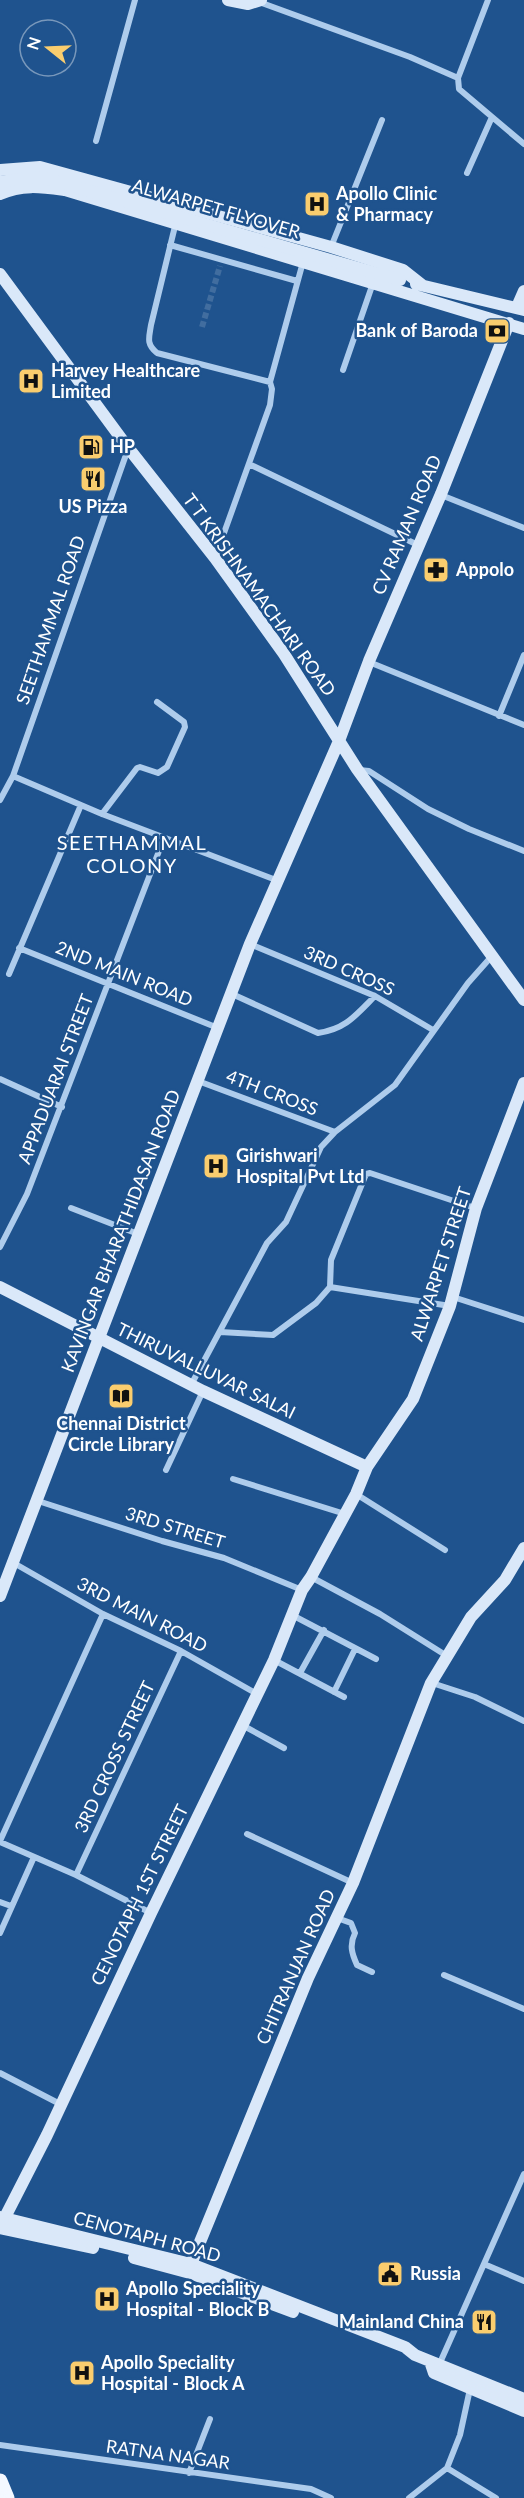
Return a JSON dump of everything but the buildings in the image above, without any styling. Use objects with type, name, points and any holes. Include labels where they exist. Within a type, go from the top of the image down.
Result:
[{"type":"main road","points":[[228,0],[248,4],[260,1]]},
{"type":"main road","points":[[0,170],[40,167],[331,247],[403,270],[422,285]]},
{"type":"main road","name":"ALWARPET FLYOVER","points":[[0,182],[31,177],[48,179],[400,280],[520,308]]},
{"type":"main road","points":[[0,194],[35,186],[55,189],[303,261],[524,329]]},
{"type":"main road","name":"T T KRISHNAMACHARI ROAD","points":[[0,274],[128,447],[215,558],[284,654],[357,769],[524,1000]]},
{"type":"main road","points":[[520,308],[524,291]]},
{"type":"main road","name":"CV RAMAN ROAD","points":[[276,880],[339,741],[369,662],[441,494],[509,323]]},
{"type":"main road","name":"KAVINGAR BHARATHIDASAN ROAD","points":[[0,1596],[276,880]]},
{"type":"main road","name":"ALWARPET STREET","points":[[311,1577],[356,1494],[367,1467],[413,1400],[451,1301],[476,1208],[524,1083]]},
{"type":"main road","name":"THIRUVALLUVAR SALAI","points":[[0,1287],[203,1391],[367,1467]]},
{"type":"main road","name":"CHITRANJAN ROAD","points":[[191,2264],[304,1989],[353,1883],[431,1683],[471,1617],[505,1580],[524,1548]]},
{"type":"main road","name":"CENOTAPH 1ST STREET","points":[[1,2223],[274,1660],[302,1590],[311,1577]]},
{"type":"main road","name":"CENOTAPH ROAD","points":[[1,2223],[191,2264],[405,2347],[415,2355],[434,2363],[434,2373],[524,2410]]},
{"type":"main road","name":"CENOTAPH ROAD","points":[[1,2223],[190,2273],[404,2355],[415,2355]]},
{"type":"main road","points":[[434,2363],[521,2395]]},
{"type":"main road","points":[[0,2481],[7,2498]]},
{"type":"street","points":[[96,141],[135,0]]},
{"type":"street","points":[[488,0],[458,78],[459,89],[524,144]]},
{"type":"street","points":[[260,1],[410,57],[458,78]]},
{"type":"street","points":[[467,173],[492,117]]},
{"type":"street","points":[[331,247],[382,120]]},
{"type":"street","points":[[180,207],[148,340],[150,347],[157,352],[270,382]]},
{"type":"street","points":[[170,245],[220,262],[297,280]]},
{"type":"street","points":[[215,558],[270,405],[272,389],[270,382],[303,261]]},
{"type":"street","points":[[344,370],[373,283]]},
{"type":"street","name":"SEETHAMMAL ROAD","points":[[0,800],[13,776],[128,447]]},
{"type":"street","points":[[249,464],[418,545]]},
{"type":"street","points":[[441,494],[524,528]]},
{"type":"street","points":[[499,716],[524,654]]},
{"type":"street","points":[[369,662],[524,725]]},
{"type":"street","points":[[102,814],[137,768],[158,772],[167,767],[184,722],[157,702]]},
{"type":"street","points":[[357,769],[369,771],[428,809],[469,829],[524,851]]},
{"type":"street","points":[[13,776],[102,814],[276,880]]},
{"type":"street","points":[[9,974],[81,805]]},
{"type":"street","name":"APPADUARAI STREET","points":[[0,1247],[27,1194],[62,1107],[164,838]]},
{"type":"street","name":"3RD CROSS","points":[[250,944],[375,996],[433,1030]]},
{"type":"street","name":"2ND MAIN ROAD","points":[[19,948],[218,1028]]},
{"type":"street","points":[[192,1385],[267,1243],[286,1222],[321,1147],[335,1132],[395,1085],[468,983],[491,957]]},
{"type":"street","points":[[232,993],[318,1033],[347,1024],[375,996]]},
{"type":"street","points":[[0,1079],[62,1107]]},
{"type":"street","name":"4TH CROSS","points":[[198,1081],[335,1132]]},
{"type":"street","points":[[220,1332],[273,1335],[316,1304],[330,1287],[331,1260],[366,1174],[370,1173],[476,1208]]},
{"type":"street","points":[[71,1208],[139,1235]]},
{"type":"street","points":[[330,1287],[451,1301],[524,1320]]},
{"type":"street","points":[[166,1470],[203,1391]]},
{"type":"street","points":[[233,1479],[345,1514]]},
{"type":"street","points":[[356,1494],[445,1550]]},
{"type":"street","name":"3RD STREET","points":[[38,1501],[162,1541],[224,1558],[302,1590]]},
{"type":"street","name":"3RD MAIN ROAD","points":[[12,1562],[103,1614],[181,1651],[257,1694]]},
{"type":"street","points":[[311,1577],[380,1614],[447,1656]]},
{"type":"street","points":[[103,1614],[0,1841],[76,1875],[151,1913]]},
{"type":"street","points":[[292,1615],[376,1659]]},
{"type":"street","points":[[300,1673],[324,1630]]},
{"type":"street","points":[[334,1692],[355,1649]]},
{"type":"street","name":"3RD CROSS STREET","points":[[76,1875],[181,1651]]},
{"type":"street","points":[[274,1660],[344,1697]]},
{"type":"street","points":[[431,1683],[475,1697],[524,1721]]},
{"type":"street","points":[[242,1725],[284,1748]]},
{"type":"street","points":[[247,1834],[353,1883]]},
{"type":"street","points":[[0,1933],[33,1857]]},
{"type":"street","points":[[0,1902],[11,1906]]},
{"type":"street","points":[[337,1918],[351,1923],[355,1933],[351,1940],[351,1952],[357,1965],[372,1972]]},
{"type":"street","points":[[444,1975],[524,2009]]},
{"type":"street","points":[[0,2073],[60,2104]]},
{"type":"street","points":[[434,2363],[484,2265],[524,2174]]},
{"type":"street","points":[[484,2265],[524,2281]]},
{"type":"street","points":[[409,2498],[447,2468],[460,2435],[470,2389]]},
{"type":"street","points":[[189,2473],[210,2420]]},
{"type":"street","name":"RATNA NAGAR","points":[[0,2445],[311,2489],[331,2498]]},
{"type":"street","points":[[447,2468],[496,2498]]},
{"type":"street","points":[[311,2489],[314,2498]]},
{"type":"tunnel","points":[[202,327],[220,266]]},
{"type":"place","name":"Apollo Clinic & Pharmacy","points":[[317,204]]},
{"type":"place","name":"Bank of Baroda","points":[[497,331]]},
{"type":"place","name":"Harvey Healthcare Limited","points":[[31,381]]},
{"type":"place","name":"HP","points":[[91,447]]},
{"type":"place","name":"US Pizza","points":[[93,479]]},
{"type":"place","name":"Appolo","points":[[436,570]]},
{"type":"place","name":"Girishwari Hospital Pvt Ltd","points":[[216,1166]]},
{"type":"place","name":"Chennai District Circle Library","points":[[121,1396]]},
{"type":"place","name":"Russia","points":[[390,2274]]},
{"type":"place","name":"Apollo Speciality Hospital - Block B","points":[[107,2299]]},
{"type":"place","name":"Mainland China","points":[[484,2322]]},
{"type":"place","name":"Apollo Speciality Hospital - Block A","points":[[82,2373]]},
{"type":"district","name":"SEETHAMMAL COLONY","points":[[132,854]]}]
